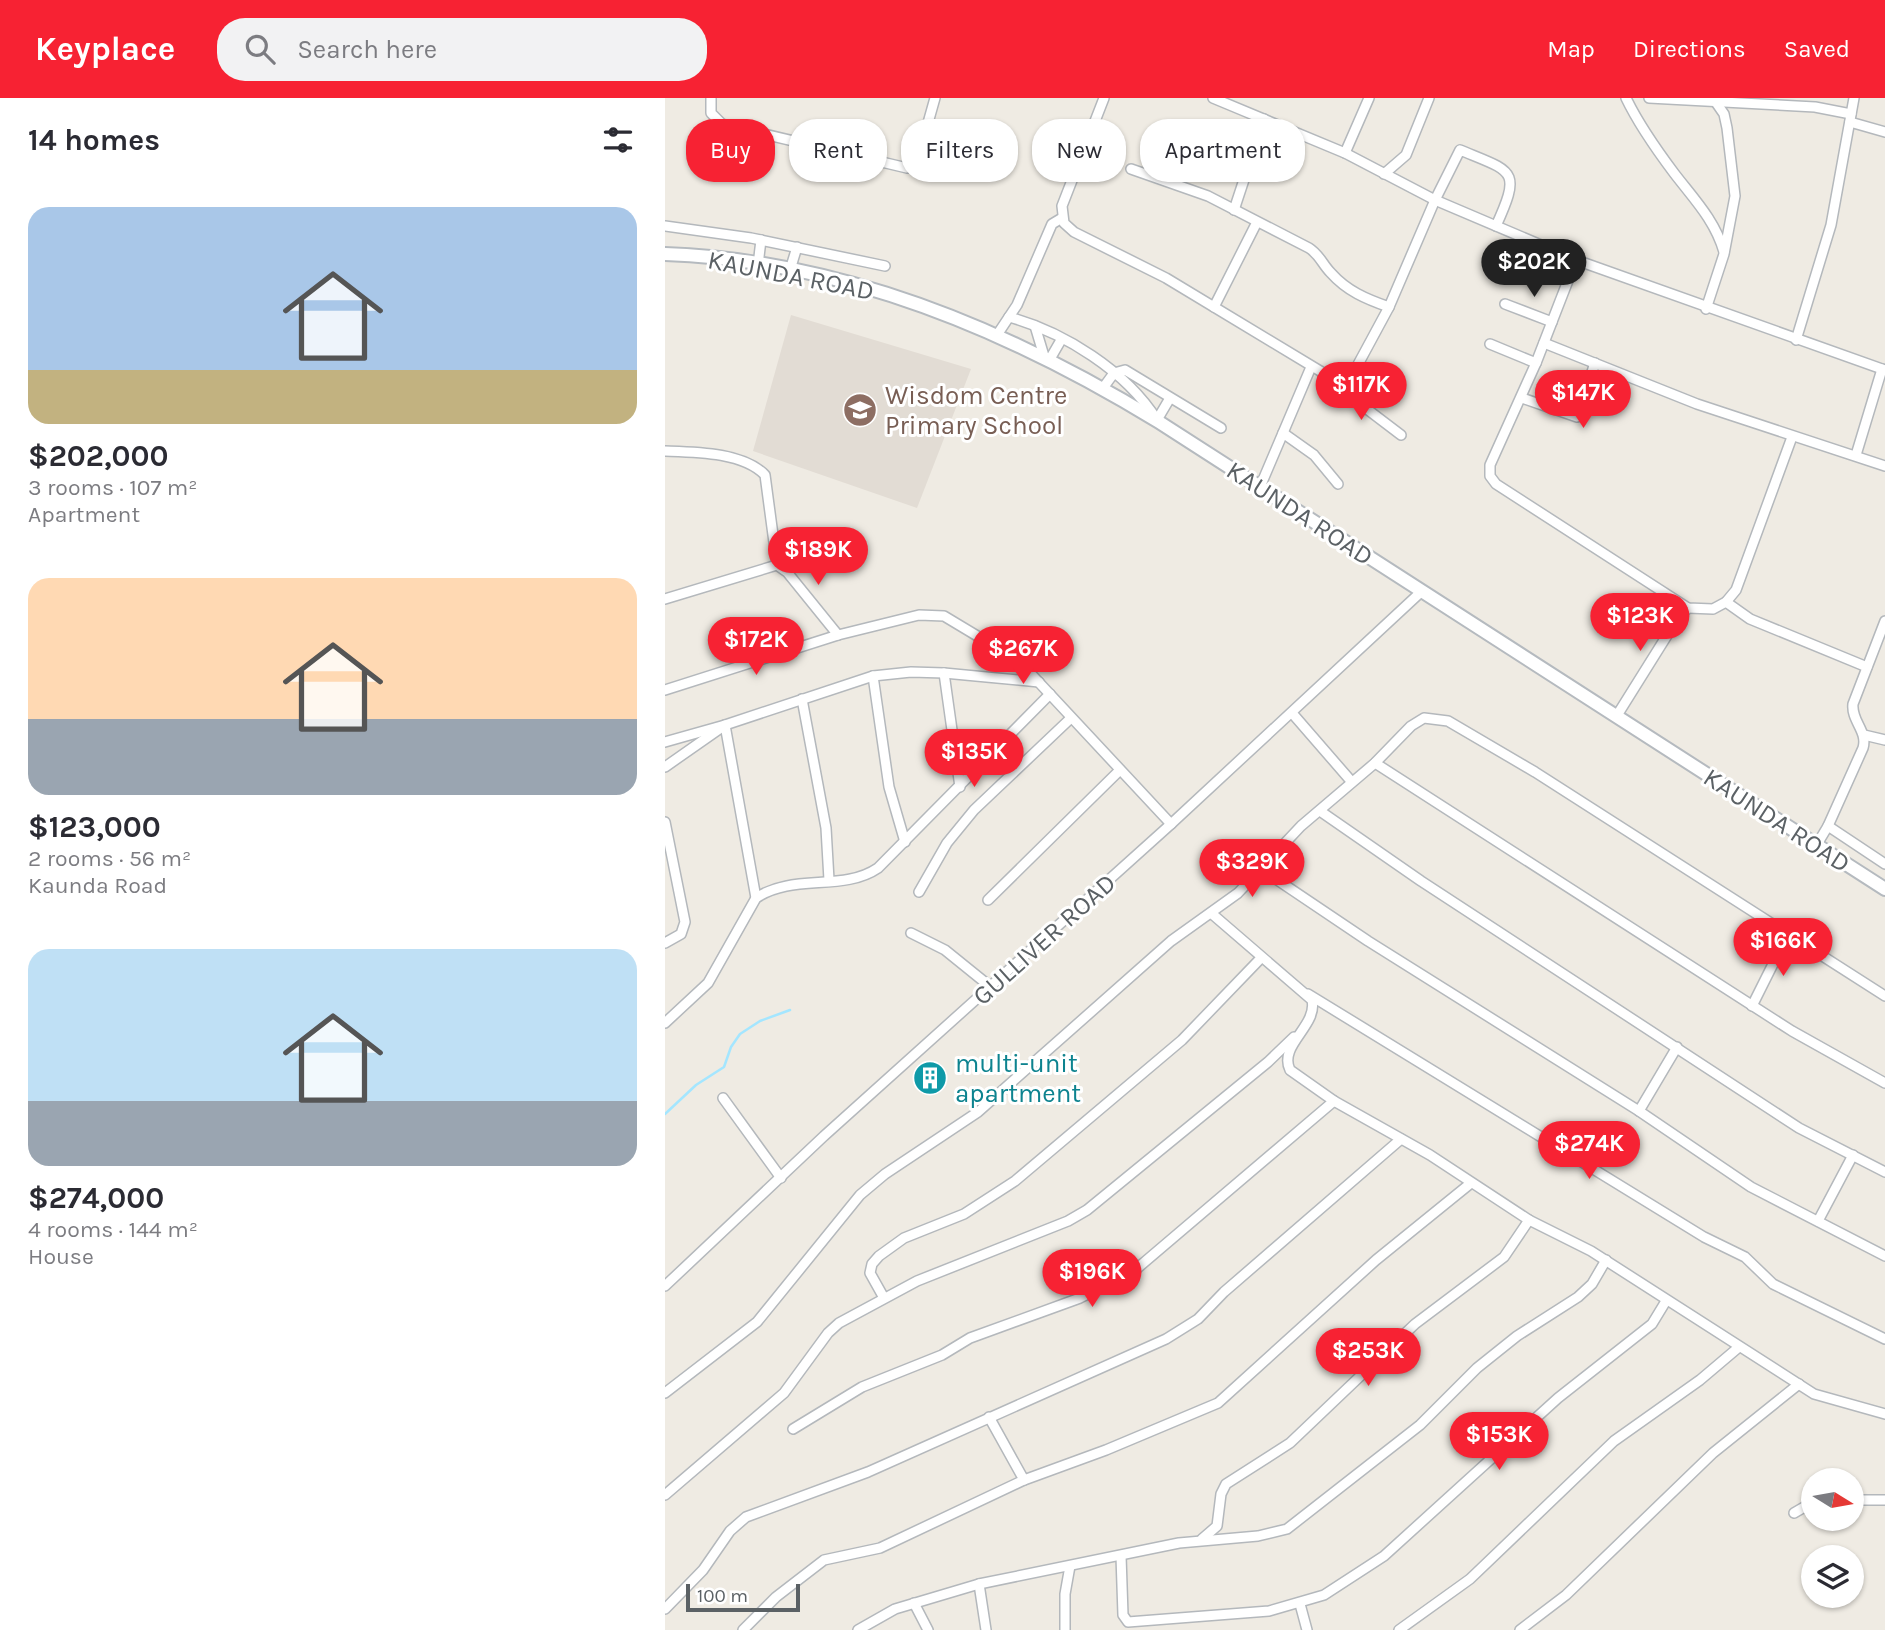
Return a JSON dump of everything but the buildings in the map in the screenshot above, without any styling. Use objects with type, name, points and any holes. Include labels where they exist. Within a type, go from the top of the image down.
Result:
[{"type":"main road","name":"KAUNDA ROAD","points":[[665,254],[790,270],[875,290],[997,335],[1047,358],[1157,420],[1885,889]]},
{"type":"street","points":[[711,98],[711,113],[722,124],[907,168],[913,166],[919,157],[935,98]]},
{"type":"street","points":[[1104,98],[1062,206],[1062,218],[1074,232],[1147,267],[1340,383],[1348,383]]},
{"type":"street","points":[[1213,98],[1264,119]]},
{"type":"street","points":[[1345,153],[1369,98]]},
{"type":"street","points":[[1384,174],[1406,155],[1429,98]]},
{"type":"street","points":[[1626,98],[1673,172],[1692,192],[1709,218],[1724,254]]},
{"type":"street","points":[[1649,98],[1815,107],[1885,132]]},
{"type":"street","points":[[1796,340],[1831,225],[1854,98]]},
{"type":"street","points":[[1706,309],[1724,254],[1735,196],[1727,128],[1724,114],[1715,101]]},
{"type":"street","points":[[1305,136],[1345,153],[1435,200],[1576,260],[1706,309],[1883,369],[1856,455]]},
{"type":"street","points":[[1348,383],[1389,307],[1435,200],[1460,150],[1502,167],[1509,174],[1511,193],[1496,226]]},
{"type":"street","points":[[1131,169],[1208,196],[1318,253],[1328,270],[1352,292],[1389,307]]},
{"type":"street","points":[[1234,210],[1243,182]]},
{"type":"street","points":[[997,335],[1009,317],[1052,224],[1062,218]]},
{"type":"street","points":[[1214,307],[1257,222]]},
{"type":"street","points":[[665,226],[761,240],[885,266]]},
{"type":"street","points":[[758,265],[761,240]]},
{"type":"street","points":[[790,270],[797,247]]},
{"type":"street","points":[[1576,260],[1522,398],[1490,465],[1490,476],[1496,484],[1688,608],[1713,609],[1726,602],[1741,577],[1792,437]]},
{"type":"street","points":[[1505,304],[1552,323]]},
{"type":"street","points":[[1009,317],[1035,326],[1114,373],[1147,404],[1157,420],[1170,398]]},
{"type":"street","points":[[1035,326],[1047,358]]},
{"type":"street","points":[[1047,358],[1061,340]]},
{"type":"street","points":[[1544,343],[1792,437],[1885,466]]},
{"type":"street","points":[[1490,344],[1536,363]]},
{"type":"street","points":[[1522,398],[1577,417],[1595,363]]},
{"type":"street","points":[[1260,486],[1311,366]]},
{"type":"street","points":[[1103,388],[1114,373],[1125,370],[1221,428]]},
{"type":"street","points":[[1348,383],[1355,400],[1401,435]]},
{"type":"street","points":[[1283,433],[1314,455],[1338,484]]},
{"type":"street","points":[[665,451],[732,458],[761,470],[765,475],[777,565],[787,572],[838,635]]},
{"type":"street","points":[[665,599],[777,565]]},
{"type":"street","name":"GULLIVER ROAD","points":[[665,1286],[824,1136],[992,988],[1422,591]]},
{"type":"street","points":[[1726,602],[1735,611],[1770,628],[1834,651],[1867,667]]},
{"type":"street","points":[[1616,717],[1669,631],[1688,608]]},
{"type":"street","points":[[665,690],[838,635],[919,615],[944,615],[1001,648],[1039,682],[1171,824]]},
{"type":"street","points":[[1815,846],[1828,826],[1863,748],[1864,735],[1852,711],[1884,625]]},
{"type":"street","points":[[665,742],[873,676],[911,672],[944,673],[1039,682]]},
{"type":"street","points":[[944,673],[960,787]]},
{"type":"street","points":[[873,676],[889,786],[905,842]]},
{"type":"street","points":[[665,1023],[708,984],[756,898],[774,888],[867,875],[905,842],[1050,694]]},
{"type":"street","points":[[803,699],[826,828],[829,880]]},
{"type":"street","points":[[1292,713],[1351,781]]},
{"type":"street","points":[[665,1393],[757,1322],[872,1185],[978,1112],[1171,941],[1238,893],[1351,781],[1375,763],[1417,721],[1432,717],[1448,721],[1546,779],[1787,936],[1885,996]]},
{"type":"street","points":[[919,892],[947,843],[974,810],[1071,718]]},
{"type":"street","points":[[665,767],[725,725]]},
{"type":"street","points":[[725,725],[756,898]]},
{"type":"street","points":[[1864,735],[1885,740]]},
{"type":"street","points":[[1375,763],[1752,1006],[1885,1083]]},
{"type":"street","points":[[988,900],[1121,770]]},
{"type":"street","points":[[1320,811],[1421,881],[1799,1128],[1885,1172]]},
{"type":"street","points":[[665,822],[685,922],[681,934],[665,943]]},
{"type":"street","points":[[1828,826],[1885,863]]},
{"type":"street","points":[[1261,869],[1368,941],[1639,1111],[1751,1187],[1885,1256]]},
{"type":"street","points":[[1211,913],[1261,958],[1307,993],[1705,1237],[1745,1257],[1773,1284],[1885,1339]]},
{"type":"street","points":[[911,933],[945,950],[992,988]]},
{"type":"street","points":[[1752,1006],[1787,936]]},
{"type":"street","points":[[884,1298],[870,1273],[872,1264],[879,1256],[904,1238],[964,1214],[1015,1181],[1127,1083],[1182,1040],[1261,958]]},
{"type":"street","points":[[1307,993],[1313,1009],[1289,1051],[1287,1065],[1290,1070],[1334,1101],[1401,1139],[1529,1220],[1606,1260],[1739,1347],[1764,1359],[1799,1384],[1827,1399],[1885,1414]]},
{"type":"street","points":[[665,1494],[784,1393],[833,1327],[917,1281],[1068,1221],[1087,1210],[1268,1062],[1305,1025]]},
{"type":"street","points":[[1639,1111],[1677,1047]]},
{"type":"street","points":[[723,1098],[781,1178]]},
{"type":"street","points":[[793,1429],[862,1387],[942,1355],[970,1338],[1080,1298],[1134,1271],[1334,1101]]},
{"type":"street","points":[[665,1609],[703,1570],[730,1531],[746,1517],[868,1472],[1166,1339],[1198,1319],[1401,1139]]},
{"type":"street","points":[[1818,1221],[1853,1155]]},
{"type":"street","points":[[743,1630],[776,1597],[824,1560],[880,1548],[1024,1480],[1218,1404],[1376,1261],[1471,1183]]},
{"type":"street","points":[[1201,1540],[1217,1526],[1221,1494],[1226,1484],[1290,1443],[1415,1324],[1504,1257],[1529,1220]]},
{"type":"street","points":[[858,1630],[884,1615],[979,1584],[1201,1540],[1258,1536],[1287,1529],[1299,1523],[1406,1432],[1420,1424],[1477,1368],[1508,1343],[1578,1297],[1592,1284],[1606,1260]]},
{"type":"street","points":[[1121,1556],[1123,1615],[1128,1622],[1241,1614],[1300,1604],[1324,1594],[1384,1556],[1558,1398],[1652,1324],[1666,1301]]},
{"type":"street","points":[[1399,1630],[1470,1579],[1614,1441],[1700,1381],[1739,1347]]},
{"type":"street","points":[[1520,1630],[1566,1595],[1713,1453],[1799,1384]]},
{"type":"street","points":[[989,1417],[1024,1480]]},
{"type":"street","points":[[1864,1500],[1885,1500]]},
{"type":"street","points":[[1794,1513],[1801,1509]]},
{"type":"street","points":[[1065,1630],[1065,1594],[1070,1566]]},
{"type":"street","points":[[979,1584],[986,1630]]},
{"type":"street","points":[[914,1604],[928,1630]]},
{"type":"street","points":[[1300,1604],[1307,1630]]},
{"type":"shaded area","name":"Wisdom Centre Primary School","points":[[791,315],[971,369],[917,508],[753,451]]},
{"type":"waterway","points":[[665,1114],[696,1085],[724,1067],[731,1047],[740,1034],[760,1021],[790,1010]]},
{"type":"place","name":"Wisdom Centre Primary School","points":[[860,410]]},
{"type":"place","name":"multi-unit apartment","points":[[930,1078]]}]
